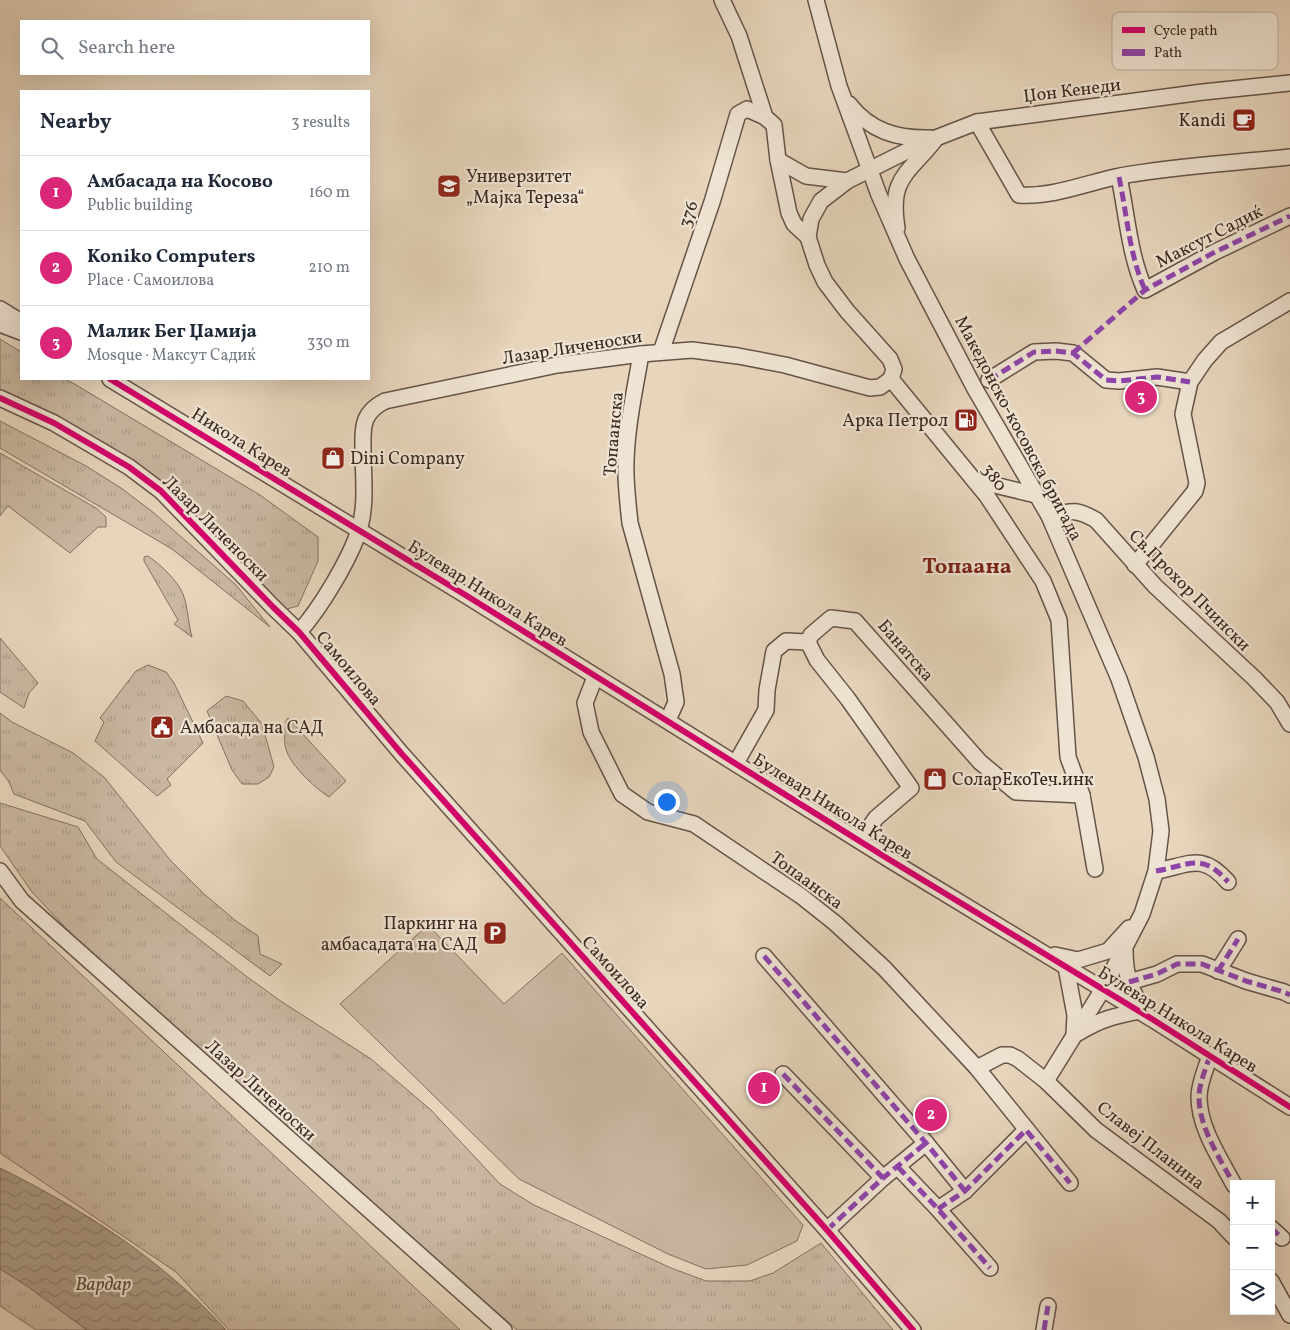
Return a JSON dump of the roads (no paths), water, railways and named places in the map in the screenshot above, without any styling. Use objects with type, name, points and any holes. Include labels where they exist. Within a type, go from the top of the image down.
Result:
[{"type":"street","points":[[722,0],[740,36],[765,116],[774,125],[778,160],[789,213],[794,224],[808,236]]},
{"type":"street","name":"Македонско-косовска бригада","points":[[816,0],[824,34],[843,96],[869,169],[900,243],[975,389],[1048,516],[1119,679],[1146,757],[1157,799],[1161,831],[1156,871],[1142,914],[1103,989]]},
{"type":"street","name":"Џон Кенеди","points":[[869,169],[936,138],[977,122],[1203,92],[1290,83]]},
{"type":"street","points":[[843,96],[864,120],[878,129],[915,138],[936,138]]},
{"type":"street","name":"376","points":[[661,352],[712,202],[738,114],[747,109],[765,116]]},
{"type":"street","points":[[977,122],[1019,196],[1050,193],[1119,176],[1290,158]]},
{"type":"street","points":[[900,243],[895,205],[898,186],[907,171],[936,138]]},
{"type":"street","points":[[778,160],[806,176],[847,181]]},
{"type":"street","points":[[869,169],[847,181],[821,201],[810,219],[808,236],[817,265],[825,282],[847,311],[890,359],[894,369],[891,379]]},
{"type":"street","name":"Максут Садиќ","points":[[1119,176],[1129,236],[1138,273],[1145,290],[1189,265],[1290,216]]},
{"type":"street","points":[[1135,565],[1195,491],[1197,483],[1183,414],[1190,382],[1205,360],[1221,342],[1290,301]]},
{"type":"street","points":[[0,308],[20,321]]},
{"type":"street","points":[[0,324],[20,332]]},
{"type":"street","name":"Лазар Личеноски","points":[[0,398],[54,423],[95,446],[129,467],[161,491],[299,632],[309,620],[335,579],[359,531],[363,505],[364,430],[367,417],[380,404],[393,398],[557,366],[641,354],[692,350],[786,365],[870,388],[880,387],[891,379]]},
{"type":"street","points":[[989,380],[1034,352],[1056,351],[1073,353],[1106,380],[1119,381],[1157,377],[1190,382]]},
{"type":"street","name":"Топаанска","points":[[641,354],[627,445],[628,504],[630,523],[672,674],[676,702],[668,720]]},
{"type":"street","name":"380","points":[[891,379],[974,480],[1044,581],[1059,620],[1068,756],[1082,796],[1095,869]]},
{"type":"street","name":"Никола Карев","points":[[112,380],[359,531]]},
{"type":"street","points":[[974,480],[1036,495]]},
{"type":"street","name":"Св.Прохор Пчински","points":[[1048,516],[1072,510],[1096,520],[1154,586],[1254,678],[1277,702],[1290,724]]},
{"type":"street","name":"Булевар Никола Карев","points":[[359,531],[668,720],[1040,952],[1146,1015],[1290,1107]]},
{"type":"street","name":"Банатска","points":[[808,642],[811,635],[832,618],[855,621],[980,762],[1016,792],[1082,796]]},
{"type":"street","name":"Самоилова","points":[[299,632],[401,753],[827,1230],[913,1330]]},
{"type":"street","points":[[736,763],[766,710],[767,690],[774,651],[786,641],[808,642],[816,660],[848,699],[912,788],[876,818],[860,841]]},
{"type":"street","name":"Топаанска","points":[[595,677],[585,703],[591,732],[622,794],[648,812],[694,824],[801,896],[835,923],[884,968],[978,1068],[1070,1183]]},
{"type":"street","points":[[1156,871],[1196,862],[1209,864],[1219,871],[1228,882]]},
{"type":"street","name":"Лазар Личеноски","points":[[0,871],[22,901],[504,1330]]},
{"type":"street","points":[[1040,952],[1078,960],[1108,951],[1142,914]]},
{"type":"street","points":[[1218,971],[1238,939]]},
{"type":"street","points":[[1074,1035],[1108,1017],[1146,1015],[1128,982],[1125,968],[1125,948]]},
{"type":"street","points":[[764,956],[965,1190]]},
{"type":"street","points":[[1128,982],[1157,974],[1177,964],[1202,964],[1290,996]]},
{"type":"street","points":[[1066,967],[1075,1015],[1074,1035]]},
{"type":"street","points":[[1046,1081],[1103,989]]},
{"type":"street","name":"Славеј Планина","points":[[978,1068],[999,1056],[1007,1055],[1024,1063],[1046,1081],[1096,1130],[1219,1221],[1230,1233]]},
{"type":"street","points":[[1210,1056],[1201,1083],[1199,1096],[1200,1113],[1206,1130],[1231,1180]]},
{"type":"street","points":[[783,1074],[883,1178]]},
{"type":"street","points":[[938,1209],[965,1190],[1026,1130]]},
{"type":"street","points":[[827,1230],[883,1178],[926,1143]]},
{"type":"street","points":[[898,1166],[990,1268]]},
{"type":"street","points":[[1275,1288],[1290,1315]]},
{"type":"street","points":[[1044,1330],[1048,1306]]},
{"type":"water","name":"Вардар","points":[[0,1168],[61,1201],[120,1238],[176,1281],[226,1330],[87,1330],[27,1286],[0,1269]]},
{"type":"place","name":"Kandi","points":[[1244,120]]},
{"type":"place","name":"Универзитет „Мајка Тереза“","points":[[449,186]]},
{"type":"place","name":"Малик Бег Џамија","points":[[1141,397]]},
{"type":"place","name":"Арка Петрол","points":[[966,420]]},
{"type":"place","name":"Dini Company","points":[[333,458]]},
{"type":"place","name":"Амбасада на САД","points":[[162,727]]},
{"type":"place","name":"СоларЕкоТеч.инк","points":[[935,779]]},
{"type":"place","name":"Паркинг на амбасадата на САД","points":[[495,933]]},
{"type":"place","name":"Амбасада на Косово","points":[[764,1088]]},
{"type":"place","name":"Koniko Computers","points":[[931,1115]]},
{"type":"district","name":"Топаана","points":[[967,565]]}]
